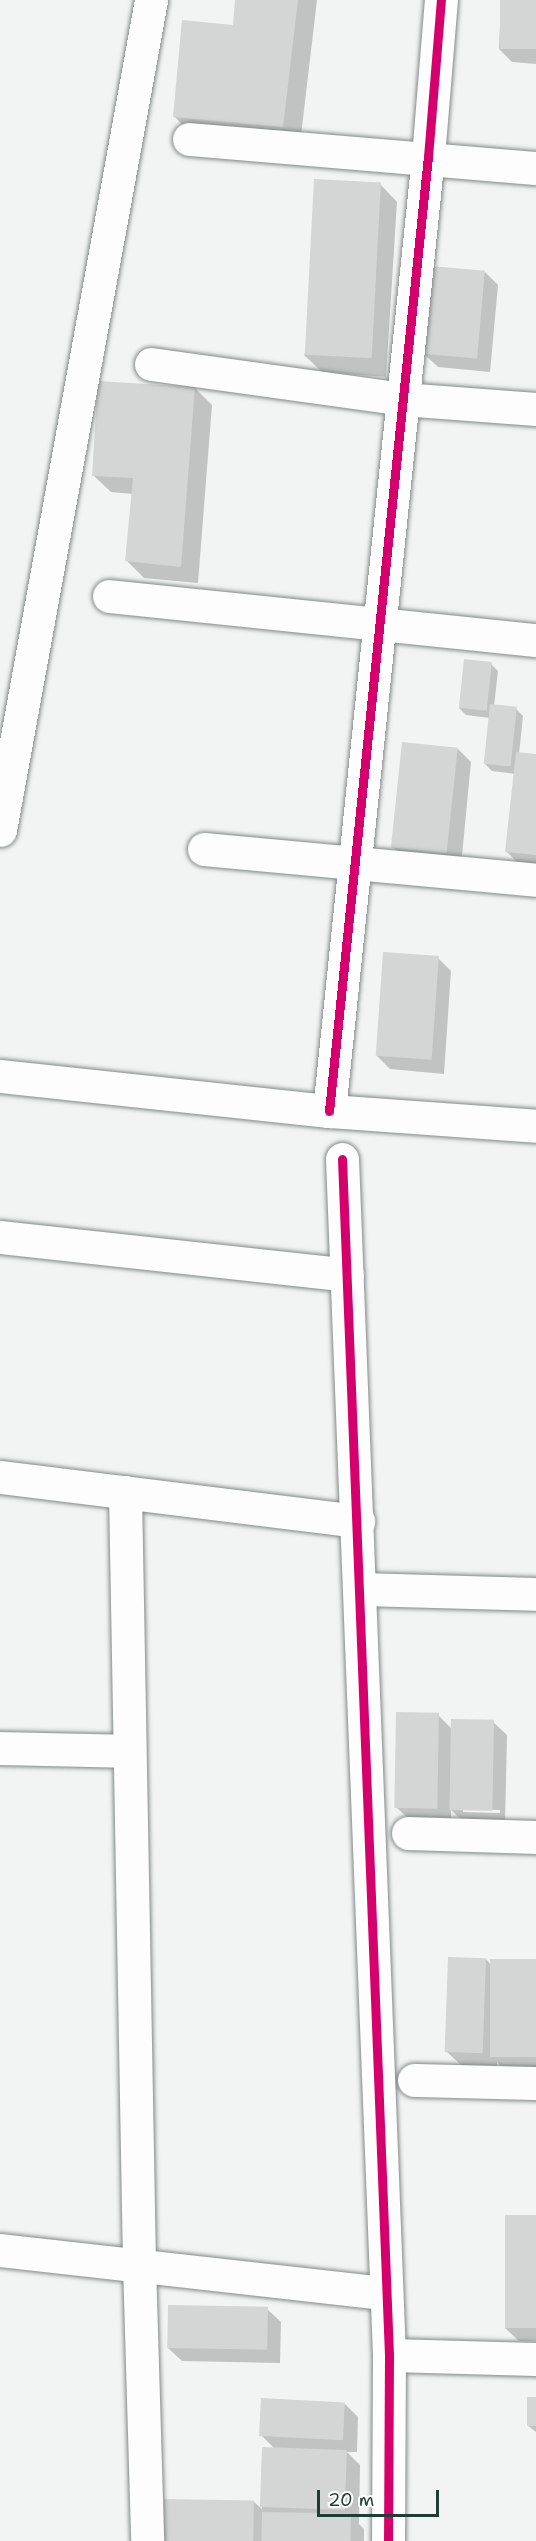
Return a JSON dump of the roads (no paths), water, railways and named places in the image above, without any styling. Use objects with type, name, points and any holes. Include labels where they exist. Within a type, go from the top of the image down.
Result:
[{"type":"street","points":[[0,830],[151,0]]},
{"type":"street","points":[[329,1112],[428,157],[441,0]]},
{"type":"street","points":[[189,139],[428,157],[536,168]]},
{"type":"street","points":[[151,364],[402,399],[536,409]]},
{"type":"street","points":[[109,596],[536,640]]},
{"type":"street","points":[[204,849],[536,879]]},
{"type":"street","points":[[0,1076],[329,1112],[536,1126]]},
{"type":"street","points":[[342,1159],[389,2355],[388,2541]]},
{"type":"street","points":[[0,1237],[347,1275]]},
{"type":"street","points":[[0,1477],[358,1521]]},
{"type":"street","points":[[124,1492],[138,2264],[147,2541]]},
{"type":"street","points":[[360,1589],[536,1594]]},
{"type":"street","points":[[0,1748],[129,1751]]},
{"type":"street","points":[[408,1833],[536,1837]]},
{"type":"street","points":[[414,2080],[536,2083]]},
{"type":"street","points":[[0,2250],[385,2293]]},
{"type":"street","points":[[389,2355],[536,2359]]}]
